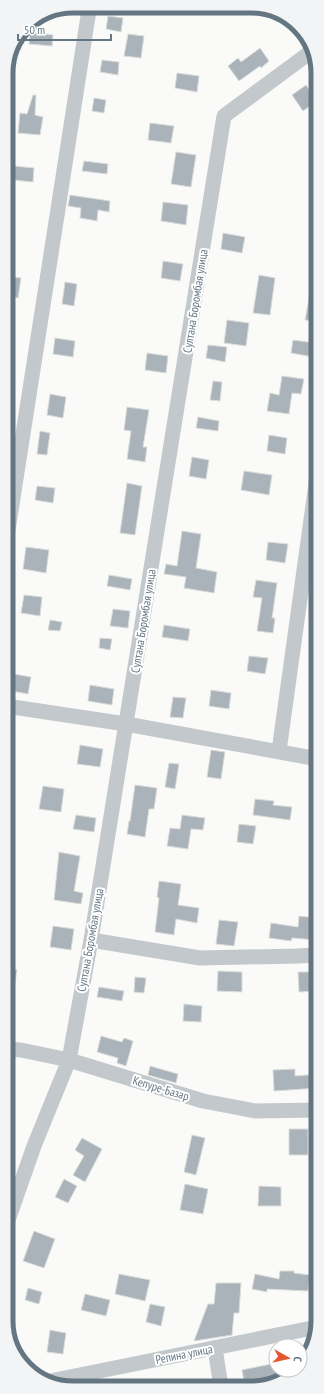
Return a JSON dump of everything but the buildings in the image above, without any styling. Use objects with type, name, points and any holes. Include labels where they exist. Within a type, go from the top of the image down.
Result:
[{"type":"street","points":[[13,498],[88,13]]},
{"type":"street","name":"Султана Боромбая улица","points":[[13,1206],[34,1146],[69,1060],[91,940],[224,116],[308,54]]},
{"type":"street","points":[[279,751],[311,520]]},
{"type":"street","points":[[13,707],[126,724],[311,758]]},
{"type":"street","points":[[91,940],[200,958],[311,955]]},
{"type":"street","name":"Кепуре-Базар","points":[[13,1049],[69,1060],[203,1101],[255,1111],[311,1110]]},
{"type":"street","name":"Репина улица","points":[[59,1379],[310,1328]]},
{"type":"street","points":[[215,1348],[220,1381]]}]
